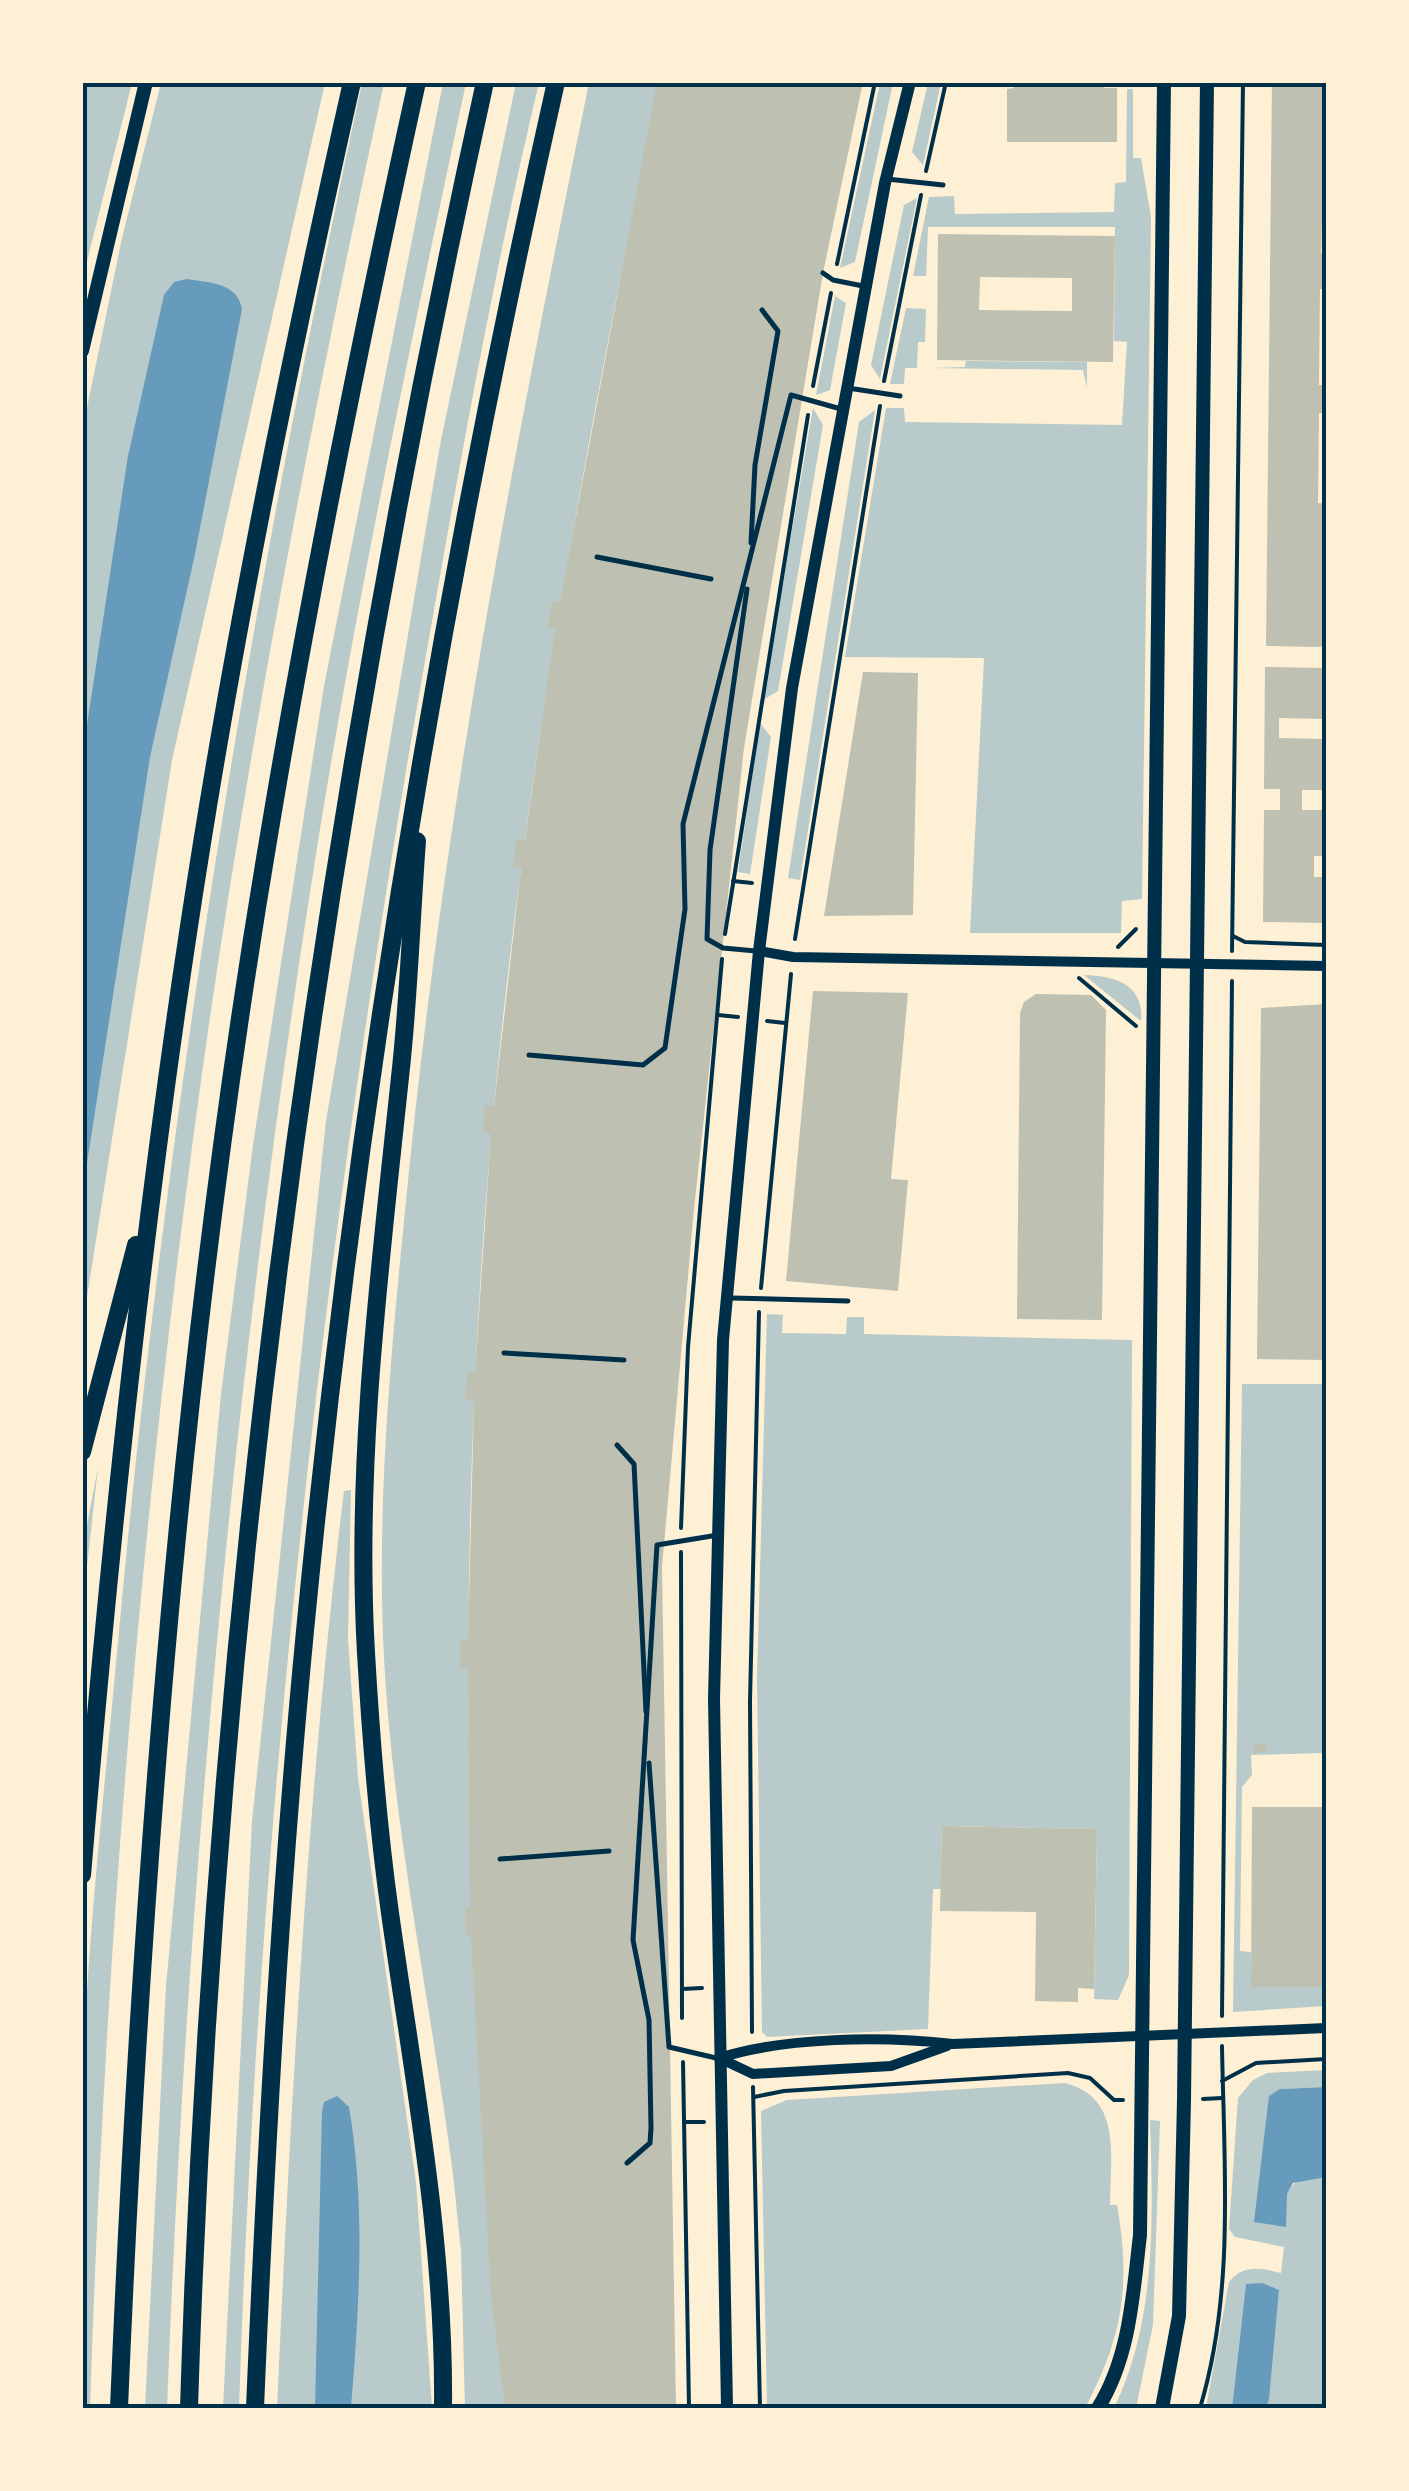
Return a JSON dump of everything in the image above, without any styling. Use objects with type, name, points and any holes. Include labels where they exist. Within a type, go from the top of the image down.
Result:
[{"type":"highway","points":[[82,1875],[115,1502],[202,846],[258,520],[352,82]]},
{"type":"highway","points":[[120,2408],[149,1869],[178,1548],[214,1224],[268,838],[364,323],[418,82]]},
{"type":"highway","points":[[189,2408],[219,1826],[284,1236],[350,766],[430,333],[485,82]]},
{"type":"highway","points":[[255,2408],[270,2082],[305,1631],[370,1085],[424,736],[500,332],[556,82]]},
{"type":"highway","points":[[424,736],[401,1072],[376,1306],[364,1546],[372,1712],[390,1910],[420,2105],[443,2408]]},
{"type":"highway","points":[[82,1452],[156,1173]]},
{"type":"main road","points":[[82,351],[146,82]]},
{"type":"main road","points":[[1098,2408],[1110,2389],[1130,2321],[1140,2235],[1164,82]]},
{"type":"main road","points":[[1162,2408],[1179,2316],[1184,2100],[1207,82]]},
{"type":"street","points":[[726,2408],[714,1699],[727,1298],[759,952],[792,688],[886,179],[910,82]]},
{"type":"street","points":[[759,952],[792,957],[1326,966]]},
{"type":"street","points":[[719,2058],[752,2048],[912,2039],[953,2044],[1326,2028]]},
{"type":"street","points":[[719,2058],[753,2074],[891,2066],[953,2044]]},
{"type":"lane","points":[[886,179],[943,186]]},
{"type":"lane","points":[[824,273],[833,280],[866,286]]},
{"type":"lane","points":[[759,952],[723,948],[707,939],[710,850],[750,559],[755,465],[778,332],[762,310]]},
{"type":"lane","points":[[848,388],[900,396]]},
{"type":"lane","points":[[529,1055],[643,1065],[665,1048],[686,908],[684,824],[791,395],[844,409]]},
{"type":"lane","points":[[596,557],[711,579]]},
{"type":"lane","points":[[727,1298],[848,1301]]},
{"type":"lane","points":[[504,1353],[624,1360]]},
{"type":"lane","points":[[617,1445],[634,1464],[669,2047],[719,2058]]},
{"type":"lane","points":[[627,2162],[650,2144],[651,2128],[649,2020],[633,1940],[657,1545],[718,1534]]},
{"type":"lane","points":[[500,1859],[609,1852]]},
{"type":"path","points":[[752,2048],[750,1701],[760,1299],[792,957],[882,393],[946,82]]},
{"type":"path","points":[[1200,2408],[1218,2333],[1224,2270],[1222,2032],[1243,82]]},
{"type":"path","points":[[1233,936],[1245,942],[1326,944]]},
{"type":"path","points":[[1222,2081],[1256,2063],[1326,2060]]},
{"type":"path","points":[[754,2097],[784,2091],[1068,2073],[1090,2078],[1114,2100],[1142,2100]]},
{"type":"path","points":[[753,2074],[760,2408]]},
{"type":"path","points":[[1184,2100],[1222,2098]]},
{"type":"shaded area","points":[[82,83],[132,83],[83,277]]},
{"type":"shaded area","points":[[161,83],[325,83],[172,760],[83,1322],[82,432],[122,238]]},
{"type":"shaded area","points":[[362,83],[384,83],[312,429],[248,777],[211,1010],[166,1358],[117,1883],[90,2408],[83,2408],[81,2140],[87,1984],[119,1631],[162,1241],[217,853],[249,660]]},
{"type":"shaded area","points":[[443,83],[466,83],[342,699],[308,905],[256,1280],[200,1843],[175,2219],[167,2408],[145,2408],[166,1986],[221,1394],[253,1145],[324,686]]},
{"type":"shaded area","points":[[516,83],[539,83],[492,299],[425,661],[356,1095],[326,1313],[279,1750],[248,2189],[239,2408],[223,2408],[252,1821],[326,1121],[440,445]]},
{"type":"shaded area","points":[[589,83],[660,83],[557,626],[517,900],[488,1175],[471,1483],[470,1792],[484,2101],[514,2408],[465,2408],[461,2251],[453,2174],[390,1741],[382,1595],[386,1436],[409,1171],[442,897],[509,489]]},
{"type":"shaded area","points":[[880,83],[893,83],[855,262],[840,268]]},
{"type":"shaded area","points":[[928,83],[941,83],[923,165],[912,152]]},
{"type":"shaded area","points":[[1127,89],[1133,89],[1133,158],[1141,158],[1151,217],[1142,899],[1122,901],[1121,933],[970,933],[984,658],[845,657],[886,408],[904,408],[905,422],[1122,425],[1127,342],[1114,341],[1115,227],[928,227],[926,276],[913,276],[929,197],[954,196],[955,214],[1114,212],[1115,183],[1126,182]]},
{"type":"shaded area","points":[[917,198],[880,379],[871,365],[904,205]]},
{"type":"shaded area","points":[[835,296],[846,303],[830,390],[816,395]]},
{"type":"shaded area","points":[[906,308],[926,309],[925,342],[918,342],[917,368],[905,368],[904,384],[890,384]]},
{"type":"shaded area","points":[[966,361],[1087,362],[1087,388],[1083,370],[930,368],[965,367]]},
{"type":"shaded area","points":[[813,408],[823,425],[778,691],[763,700]]},
{"type":"shaded area","points":[[875,410],[800,880],[788,878],[859,422]]},
{"type":"shaded area","points":[[760,723],[771,737],[750,874],[738,872]]},
{"type":"shaded area","points":[[1084,975],[1125,984],[1138,998],[1141,1021]]},
{"type":"shaded area","points":[[767,1314],[783,1315],[782,1333],[846,1334],[847,1317],[864,1317],[864,1334],[1132,1340],[1129,1975],[1118,2000],[1094,1999],[1097,1829],[942,1826],[941,1889],[933,1889],[928,2029],[767,2037],[762,2032],[757,1677]]},
{"type":"shaded area","points":[[1242,1384],[1326,1384],[1326,1753],[1251,1755],[1252,1775],[1242,1787],[1240,1951],[1251,1952],[1251,1987],[1326,1987],[1326,2006],[1233,2012]]},
{"type":"shaded area","points":[[98,1467],[83,1603],[83,1546]]},
{"type":"shaded area","points":[[351,1490],[348,1639],[358,1778],[416,2182],[432,2408],[277,2408],[310,1834],[344,1491]]},
{"type":"shaded area","points":[[1326,2070],[1326,2087],[1280,2089],[1287,2194],[1299,2181],[1326,2177],[1326,2408],[1266,2408],[1279,2290],[1263,2283],[1246,2285],[1232,2408],[1206,2408],[1229,2282],[1246,2270],[1281,2273],[1284,2247],[1235,2237],[1229,2229],[1238,2098],[1253,2080],[1267,2073]]},
{"type":"shaded area","points":[[1065,2083],[1084,2091],[1105,2115],[1111,2149],[1110,2205],[1117,2205],[1123,2260],[1116,2333],[1085,2408],[767,2408],[761,2111],[787,2100]]},
{"type":"shaded area","points":[[1150,2120],[1160,2121],[1153,2325],[1136,2408],[1114,2408],[1128,2374],[1145,2304],[1151,2231]]},
{"type":"water","points":[[187,279],[228,289],[235,293],[242,309],[195,554],[150,757],[83,1189],[83,751],[128,456],[164,295],[174,282]]},
{"type":"water","points":[[1326,2087],[1326,2177],[1293,2183],[1287,2194],[1286,2227],[1254,2222],[1269,2096],[1280,2089]]},
{"type":"water","points":[[337,2096],[349,2107],[358,2182],[354,2370],[351,2408],[315,2408],[322,2111],[324,2102]]},
{"type":"water","points":[[1263,2283],[1279,2290],[1269,2399],[1266,2408],[1232,2408],[1246,2284]]},
{"type":"building","points":[[657,82],[863,82],[823,273],[744,748],[694,1209],[662,1567],[676,2408],[505,2408],[491,2297],[471,1936],[466,1936],[465,1908],[470,1908],[468,1668],[460,1668],[460,1640],[468,1641],[474,1401],[465,1400],[467,1373],[475,1373],[491,1134],[483,1133],[485,1105],[494,1106],[521,868],[513,867],[516,839],[525,840],[555,629],[548,628],[552,601],[560,602]]},
{"type":"building","points":[[1014,82],[1104,82],[1104,88],[1117,88],[1117,142],[1007,142],[1007,89],[1014,88]]},
{"type":"building","points":[[1272,82],[1326,82],[1321,253],[1326,253],[1326,290],[1320,289],[1319,385],[1326,385],[1326,413],[1319,413],[1318,503],[1326,504],[1326,646],[1316,647],[1266,646]]},
{"type":"building","points":[[938,234],[1115,236],[1113,362],[937,360]],"holes":[[[980,277],[1072,278],[1072,311],[979,310]]]},
{"type":"building","points":[[1265,667],[1326,668],[1326,719],[1279,718],[1279,738],[1326,739],[1326,790],[1302,790],[1302,810],[1326,810],[1326,856],[1314,856],[1314,877],[1326,877],[1326,923],[1263,922],[1264,810],[1280,810],[1280,789],[1264,789]]},
{"type":"building","points":[[863,672],[918,673],[913,915],[824,916]]},
{"type":"building","points":[[813,991],[908,993],[891,1179],[908,1180],[898,1291],[786,1281]]},
{"type":"building","points":[[1036,994],[1091,995],[1106,1010],[1102,1320],[1017,1319],[1020,1013],[1024,1002]]},
{"type":"building","points":[[1326,1004],[1326,1360],[1257,1359],[1261,1008]]},
{"type":"building","points":[[1254,1744],[1266,1744],[1266,1752],[1254,1753]]},
{"type":"building","points":[[1252,1807],[1326,1807],[1326,1987],[1251,1987]]},
{"type":"building","points":[[942,1826],[1097,1829],[1094,1989],[1078,1988],[1078,2002],[1035,2001],[1036,1912],[940,1911]]}]
